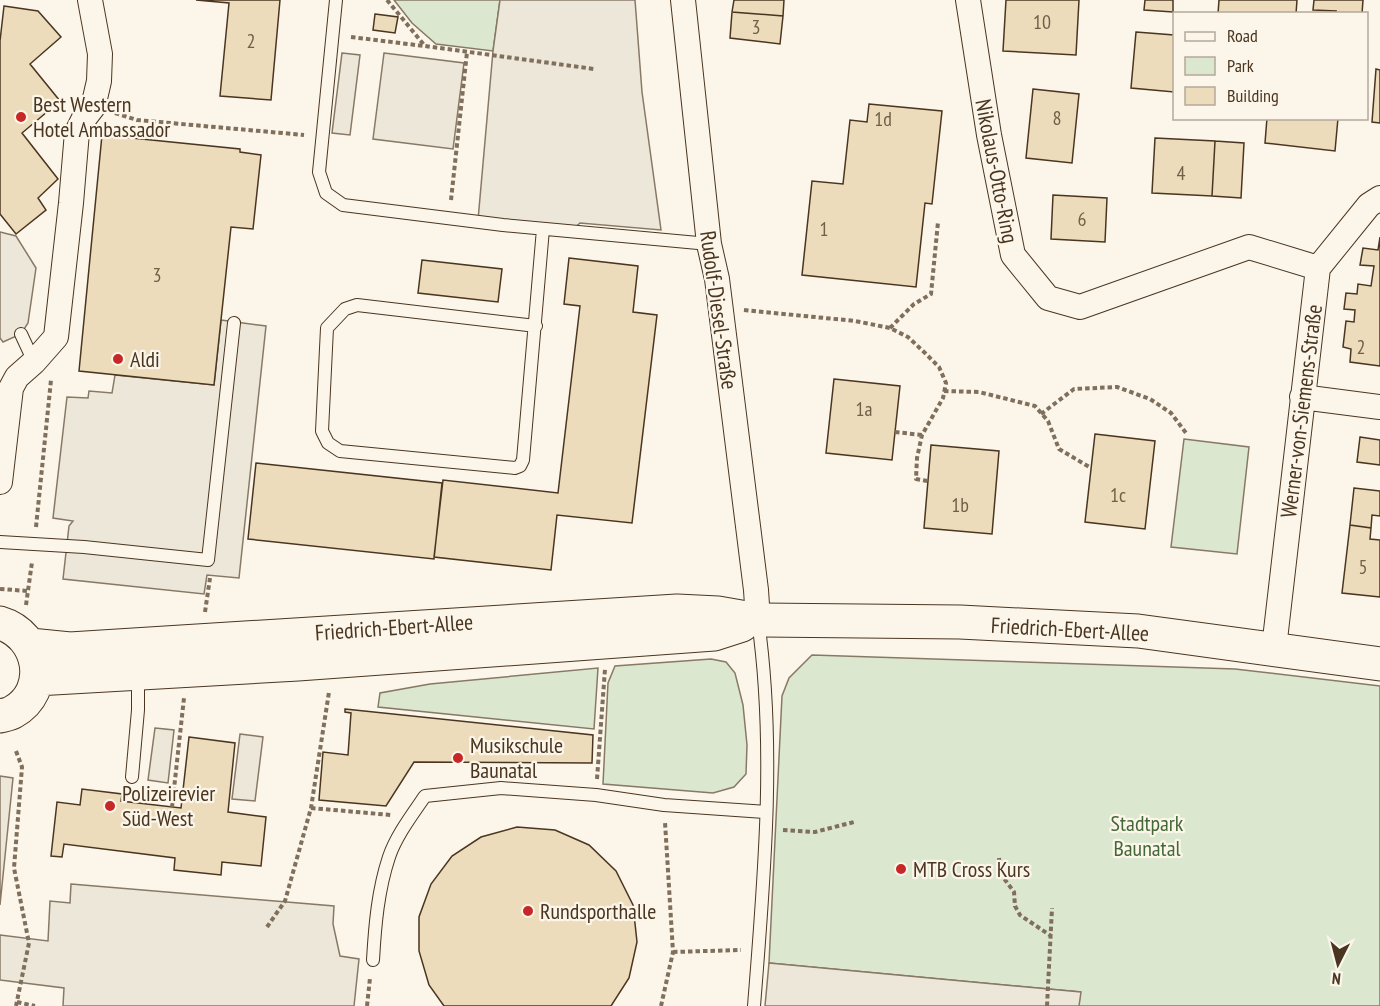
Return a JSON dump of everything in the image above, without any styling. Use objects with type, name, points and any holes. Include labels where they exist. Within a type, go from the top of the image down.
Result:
[{"type":"street","points":[[0,482],[6,388],[56,337],[77,132],[93,107],[99,81],[100,54],[90,0]]},
{"type":"street","name":"Rudolf-Diesel-Straße","points":[[683,0],[709,244],[720,309],[758,620]]},
{"type":"street","name":"Nikolaus-Otto-Ring","points":[[968,0],[989,135],[1013,255],[1048,298],[1080,307],[1249,247],[1318,268]]},
{"type":"street","points":[[1318,268],[1369,205],[1380,198]]},
{"type":"street","name":"Werner-von-Siemens-Straße","points":[[1274,648],[1318,268]]},
{"type":"street","points":[[1302,398],[1380,407]]},
{"type":"street","name":"Friedrich-Ebert-Allee","points":[[36,679],[138,659],[677,610],[718,613],[758,620],[960,622],[1138,631],[1380,664]]},
{"type":"street","points":[[0,624],[12,628],[30,645],[35,656],[36,679],[29,698],[15,711],[0,716]]},
{"type":"street","name":"Friedrich-Ebert-Allee","points":[[30,645],[138,659]]},
{"type":"lane","points":[[336,0],[319,172],[326,193],[343,205],[543,229],[709,244]]},
{"type":"lane","points":[[536,326],[357,304],[345,309],[327,328],[322,431],[328,443],[340,451],[515,468],[520,465],[523,460],[536,326],[543,229]]},
{"type":"lane","points":[[0,542],[35,543],[208,560],[234,323]]},
{"type":"lane","points":[[21,334],[34,362]]},
{"type":"lane","points":[[754,1006],[766,812],[766,699],[758,620]]},
{"type":"lane","points":[[132,777],[138,710],[138,659]]},
{"type":"lane","points":[[373,960],[376,914],[390,856],[411,816],[425,796],[501,788],[596,795],[664,805],[766,812]]},
{"type":"path","points":[[387,0],[425,46]]},
{"type":"path","points":[[332,35],[594,69]]},
{"type":"path","points":[[449,218],[467,52]]},
{"type":"path","points":[[93,107],[137,120],[322,137]]},
{"type":"path","points":[[890,328],[914,304],[931,294],[938,222]]},
{"type":"path","points":[[720,309],[766,311],[855,321],[890,328],[908,337],[939,368],[946,384],[943,398],[922,435],[917,458],[916,479],[928,481]]},
{"type":"path","points":[[0,589],[28,591],[56,337]]},
{"type":"path","points":[[1041,414],[1074,389],[1117,387],[1150,399],[1171,413],[1186,433]]},
{"type":"path","points":[[944,391],[979,392],[1035,406],[1048,421],[1059,449],[1091,468]]},
{"type":"path","points":[[895,432],[922,435]]},
{"type":"path","points":[[205,615],[211,570],[208,560]]},
{"type":"path","points":[[596,795],[605,668]]},
{"type":"path","points":[[267,927],[285,901],[311,808],[329,687]]},
{"type":"path","points":[[172,807],[184,696]]},
{"type":"path","points":[[16,751],[22,767],[14,868],[29,943],[17,1004],[35,1006]]},
{"type":"path","points":[[662,1006],[673,952],[664,805]]},
{"type":"path","points":[[311,808],[411,816]]},
{"type":"path","points":[[765,829],[815,832],[855,822]]},
{"type":"path","points":[[999,858],[999,873],[1014,892],[1015,906],[1020,915],[1051,936]]},
{"type":"path","points":[[1047,1006],[1052,908]]},
{"type":"path","points":[[673,952],[758,949]]},
{"type":"path","points":[[367,1006],[373,960]]},
{"type":"green space","points":[[394,0],[500,0],[493,51],[436,44],[412,23]]},
{"type":"green space","points":[[1184,439],[1249,447],[1237,554],[1171,547]]},
{"type":"green space","name":"Stadtpark Baunatal","points":[[812,655],[1235,669],[1380,686],[1380,1006],[1079,1006],[1080,992],[769,963],[782,696],[789,678]]},
{"type":"green space","points":[[711,659],[726,662],[735,673],[743,705],[747,745],[746,774],[734,787],[713,793],[603,784],[608,683],[615,666]]},
{"type":"green space","points":[[598,668],[594,729],[378,707],[380,693],[430,684]]},
{"type":"shaded area","points":[[500,0],[635,0],[642,92],[661,230],[580,223],[572,230],[478,220],[493,51]]},
{"type":"shaded area","points":[[342,53],[360,55],[350,135],[332,133]]},
{"type":"shaded area","points":[[384,53],[464,63],[453,149],[373,139]]},
{"type":"shaded area","points":[[0,232],[16,236],[36,268],[28,323],[21,334],[3,342],[0,338]]},
{"type":"shaded area","points":[[221,320],[266,326],[239,578],[207,575],[204,594],[63,579],[69,526],[73,521],[53,518],[67,397],[88,398],[89,391],[112,393],[115,375],[214,385]]},
{"type":"shaded area","points":[[155,728],[174,730],[168,783],[148,780]]},
{"type":"shaded area","points":[[240,734],[263,737],[255,801],[232,799]]},
{"type":"shaded area","points":[[0,776],[13,778],[0,905]]},
{"type":"shaded area","points":[[71,884],[334,906],[333,924],[340,956],[359,959],[354,1006],[63,1006],[64,988],[0,980],[0,935],[48,941],[50,901],[70,903]]},
{"type":"shaded area","points":[[769,963],[1081,992],[1079,1006],[765,1006]]},
{"type":"building","points":[[196,0],[280,0],[271,100],[220,96],[229,3]]},
{"type":"building","points":[[734,0],[784,0],[783,16],[732,12]]},
{"type":"building","points":[[1006,0],[1079,0],[1076,55],[1003,51]]},
{"type":"building","points":[[1145,0],[1173,0],[1173,12],[1144,10]]},
{"type":"building","points":[[1219,0],[1297,0],[1296,12],[1218,12]]},
{"type":"building","points":[[1314,0],[1363,0],[1362,12],[1313,10]]},
{"type":"building","name":"Best Western Hotel Ambassador","points":[[4,6],[38,11],[61,37],[30,64],[60,101],[22,133],[58,179],[38,198],[46,210],[16,234],[0,214],[0,41]]},
{"type":"building","points":[[732,12],[783,16],[780,44],[730,38]]},
{"type":"building","points":[[375,14],[398,17],[395,33],[373,30]]},
{"type":"building","points":[[1136,32],[1173,35],[1173,92],[1131,88]]},
{"type":"building","points":[[1376,69],[1380,70],[1380,123],[1372,122]]},
{"type":"building","points":[[1033,89],[1079,94],[1072,163],[1026,158]]},
{"type":"building","points":[[869,104],[942,111],[932,204],[925,203],[916,287],[802,275],[812,181],[843,184],[850,120],[867,122]]},
{"type":"building","points":[[1267,120],[1338,120],[1335,151],[1265,143]]},
{"type":"building","points":[[102,135],[240,149],[240,152],[261,155],[253,229],[231,227],[214,385],[79,371]]},
{"type":"building","points":[[1155,138],[1215,141],[1212,196],[1152,193]]},
{"type":"building","points":[[1215,141],[1244,143],[1241,198],[1212,196]]},
{"type":"building","points":[[1053,195],[1107,198],[1105,242],[1051,239]]},
{"type":"building","points":[[1380,237],[1380,366],[1350,362],[1351,349],[1343,347],[1346,321],[1354,322],[1355,310],[1344,309],[1346,293],[1357,294],[1358,284],[1371,286],[1374,266],[1360,265],[1363,248],[1378,250]]},
{"type":"building","points":[[569,258],[638,266],[633,312],[657,315],[632,523],[557,515],[551,570],[434,557],[443,480],[558,493],[580,306],[564,304]]},
{"type":"building","points":[[422,260],[502,269],[498,302],[418,293]]},
{"type":"building","points":[[834,379],[900,386],[892,460],[826,453]]},
{"type":"building","points":[[1095,434],[1155,441],[1145,529],[1085,522]]},
{"type":"building","points":[[1360,437],[1380,440],[1380,465],[1357,462]]},
{"type":"building","points":[[931,445],[999,451],[992,534],[924,528]]},
{"type":"building","points":[[256,463],[442,483],[434,559],[248,539]]},
{"type":"building","points":[[1354,488],[1380,491],[1380,516],[1372,515],[1371,528],[1350,525]]},
{"type":"building","points":[[1350,525],[1371,528],[1370,539],[1380,540],[1380,597],[1342,593]]},
{"type":"building","name":"Musikschule Baunatal","points":[[345,709],[593,735],[592,763],[414,762],[386,806],[319,800],[323,752],[348,755],[351,713],[345,712]]},
{"type":"building","name":"Polizeirevier Süd-West","points":[[189,737],[235,743],[228,812],[266,817],[261,866],[222,862],[221,875],[174,870],[175,858],[64,844],[62,857],[51,856],[57,802],[80,805],[82,789],[122,794],[121,801],[181,808]]},
{"type":"building","name":"Rundsporthalle","points":[[517,827],[555,830],[589,845],[616,871],[633,905],[637,942],[629,978],[611,1006],[444,1006],[429,985],[419,951],[419,917],[431,884],[452,856],[481,837]]},
{"type":"place","name":"Best Western Hotel Ambassador","points":[[21,117]]},
{"type":"place","name":"Aldi","points":[[118,359]]},
{"type":"place","name":"Musikschule Baunatal","points":[[458,758]]},
{"type":"place","name":"Polizeirevier Süd-West","points":[[110,806]]},
{"type":"place","name":"MTB Cross Kurs","points":[[901,869]]},
{"type":"place","name":"Rundsporthalle","points":[[528,911]]}]
